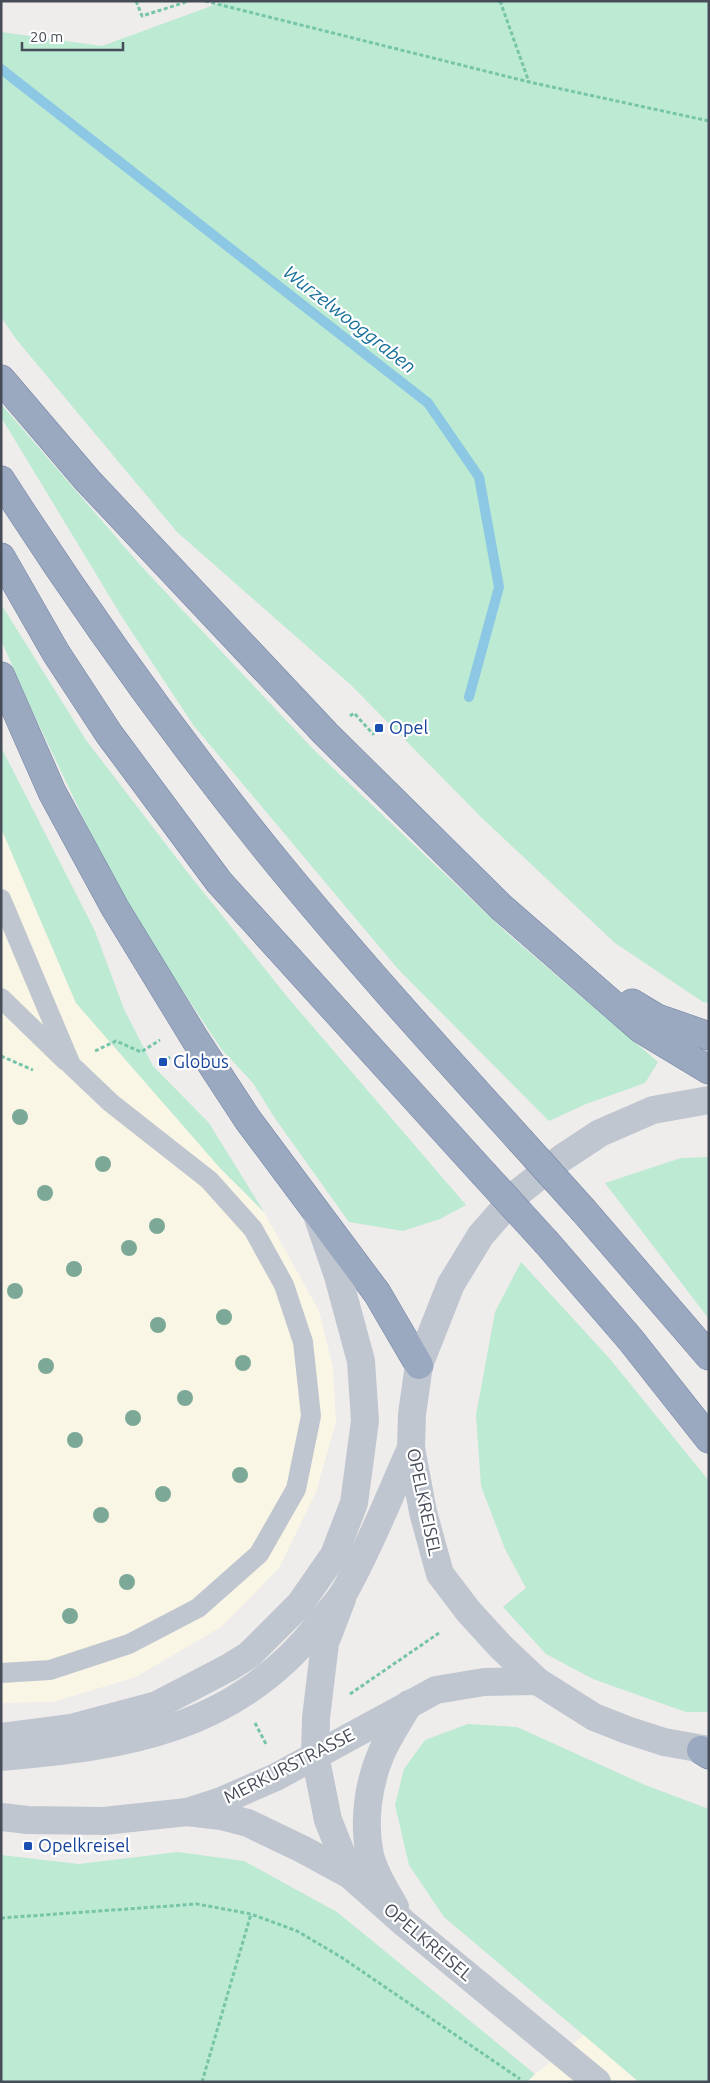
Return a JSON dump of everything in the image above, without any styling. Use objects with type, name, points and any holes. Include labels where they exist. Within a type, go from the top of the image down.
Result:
[{"type":"highway","points":[[1,379],[88,480],[326,734],[502,907],[641,1029],[709,1070]]},
{"type":"highway","points":[[1,480],[112,646],[267,850],[401,1009],[584,1211],[709,1356]]},
{"type":"highway","points":[[1,556],[56,653],[109,734],[219,882],[547,1243],[630,1339],[709,1439]]},
{"type":"highway","points":[[1,676],[52,792],[115,908],[195,1039],[248,1120],[377,1293],[419,1365]]},
{"type":"highway","points":[[560,959],[657,1018],[709,1036]]},
{"type":"street","name":"OPELKREISEL","points":[[706,1751],[664,1742],[594,1717],[537,1681],[494,1640],[469,1612],[440,1574],[423,1512],[411,1448],[412,1414],[419,1365],[451,1284],[481,1235],[519,1192],[562,1158],[600,1133],[626,1120],[653,1110],[709,1100]]},
{"type":"street","points":[[1,1737],[71,1728],[157,1705],[228,1668],[249,1655],[300,1604],[334,1555],[354,1503],[365,1421],[361,1361],[354,1331],[338,1276],[314,1207]]},
{"type":"street","points":[[350,1875],[328,1820],[315,1755],[316,1718],[325,1643],[345,1591],[411,1448]]},
{"type":"street","points":[[1,1757],[66,1752],[141,1738],[200,1717],[241,1697],[271,1675],[304,1644],[345,1591]]},
{"type":"street","name":"MERKURSTRASSE","points":[[1,1817],[28,1820],[104,1821],[187,1812],[255,1787],[436,1690],[484,1682],[537,1681]]},
{"type":"street","points":[[404,1923],[380,1880],[370,1856],[368,1802],[381,1753],[409,1704]]},
{"type":"street","name":"OPELKREISEL","points":[[187,1812],[221,1816],[248,1823],[350,1875],[404,1923],[597,2082]]},
{"type":"lane","points":[[1,899],[71,1066]]},
{"type":"lane","points":[[1,998],[111,1103],[209,1180],[253,1229],[284,1285],[303,1342],[311,1416],[296,1489],[259,1554],[198,1608],[129,1644],[111,1650],[50,1670],[1,1673]]},
{"type":"path","points":[[136,1],[142,16],[189,1]]},
{"type":"path","points":[[205,1],[529,82],[709,121]]},
{"type":"path","points":[[500,1],[529,82]]},
{"type":"path","points":[[93,1052],[116,1041],[141,1052],[160,1039]]},
{"type":"path","points":[[163,1062],[171,1057]]},
{"type":"path","points":[[346,1697],[439,1632]]},
{"type":"path","points":[[254,1722],[270,1754]]},
{"type":"path","points":[[1,1918],[197,1904],[251,1914],[297,1931],[341,1957],[520,2078]]},
{"type":"path","points":[[202,2082],[251,1914]]},
{"type":"shaded area","points":[[1,828],[76,1003],[220,1168],[264,1212],[319,1311],[333,1368],[336,1422],[316,1492],[279,1568],[221,1627],[136,1677],[53,1702],[1,1703]]},
{"type":"shaded area","points":[[584,2035],[639,2082],[527,2082],[535,2074]]},
{"type":"green space","points":[[225,1],[709,1],[709,1003],[703,1002],[615,943],[482,818],[351,685],[177,532],[16,339],[1,317],[1,32],[102,46]]},
{"type":"green space","points":[[1,404],[141,566],[314,750],[508,934],[658,1062],[645,1083],[586,1104],[549,1121],[398,969],[194,726],[122,617],[1,417]]},
{"type":"green space","points":[[1,604],[86,740],[188,873],[289,999],[466,1205],[440,1219],[403,1231],[349,1222],[274,1117],[253,1083],[222,1050],[143,931],[89,830],[1,640]]},
{"type":"green space","points":[[1,747],[95,931],[124,1009],[153,1066],[209,1123],[264,1212],[220,1168],[76,1003],[1,828]]},
{"type":"green space","points":[[709,1157],[709,1319],[605,1183],[681,1158]]},
{"type":"green space","points":[[521,1262],[610,1359],[709,1481],[709,1712],[686,1712],[593,1679],[546,1654],[503,1607],[526,1588],[505,1549],[481,1486],[476,1415],[495,1312]]},
{"type":"green space","points":[[468,1724],[517,1727],[645,1785],[709,1809],[709,2082],[639,2082],[444,1917],[409,1865],[395,1805],[404,1769],[425,1740]]},
{"type":"green space","points":[[178,1852],[244,1861],[337,1912],[535,2074],[527,2082],[1,2082],[1,1855],[79,1864]]},
{"type":"waterway","name":"Wurzelwooggraben","points":[[1,69],[428,403],[479,477],[499,587],[469,697]]},
{"type":"place","name":"Opel","points":[[379,728]]},
{"type":"place","name":"Globus","points":[[163,1062]]},
{"type":"place","name":"Opelkreisel","points":[[28,1846]]}]
